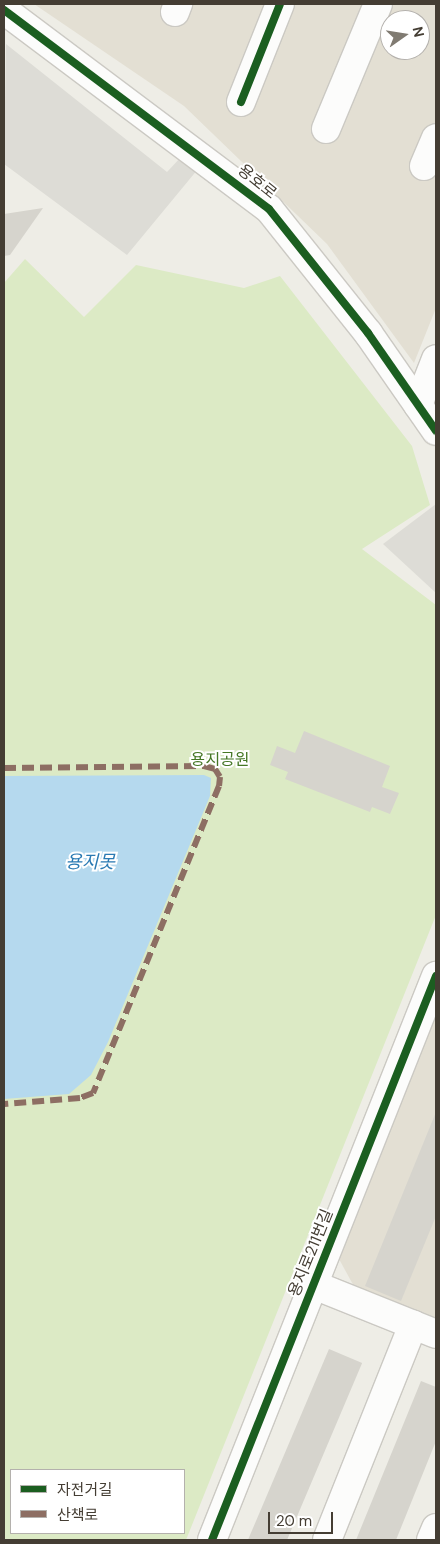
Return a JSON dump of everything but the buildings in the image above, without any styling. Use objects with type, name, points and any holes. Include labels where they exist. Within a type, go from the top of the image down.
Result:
[{"type":"street","points":[[241,102],[280,4]]},
{"type":"street","points":[[326,129],[378,4]]},
{"type":"street","name":"용호로","points":[[4,10],[269,209],[368,333],[436,431]]},
{"type":"street","points":[[424,166],[436,138]]},
{"type":"street","points":[[418,405],[436,359]]},
{"type":"street","name":"용지로211번길","points":[[212,1540],[436,976]]},
{"type":"street","points":[[314,1284],[425,1330],[327,1540]]},
{"type":"street","points":[[431,1540],[436,1528]]},
{"type":"shaded area","points":[[34,4],[436,4],[436,308],[414,363],[327,244],[184,106]]},
{"type":"shaded area","points":[[6,44],[167,172],[182,156],[198,169],[127,255],[4,164]]},
{"type":"shaded area","points":[[436,504],[436,593],[383,544]]},
{"type":"shaded area","points":[[436,1009],[436,1322],[356,1290],[339,1259]]},
{"type":"green space","name":"용지공원","points":[[25,259],[84,317],[136,265],[244,288],[280,276],[412,446],[430,505],[362,549],[436,605],[436,915],[186,1540],[4,1540],[4,283]]},
{"type":"water","name":"용지못","points":[[204,775],[211,778],[210,796],[108,1042],[91,1075],[69,1094],[4,1099],[4,776]]},
{"type":"marked path","points":[[4,768],[204,766],[215,769],[220,777],[219,786],[93,1093],[80,1098],[4,1104]]},
{"type":"cycle path","points":[[241,102],[280,4]]},
{"type":"cycle path","points":[[4,10],[269,209],[368,333],[436,431]]},
{"type":"cycle path","points":[[212,1540],[436,976]]}]
